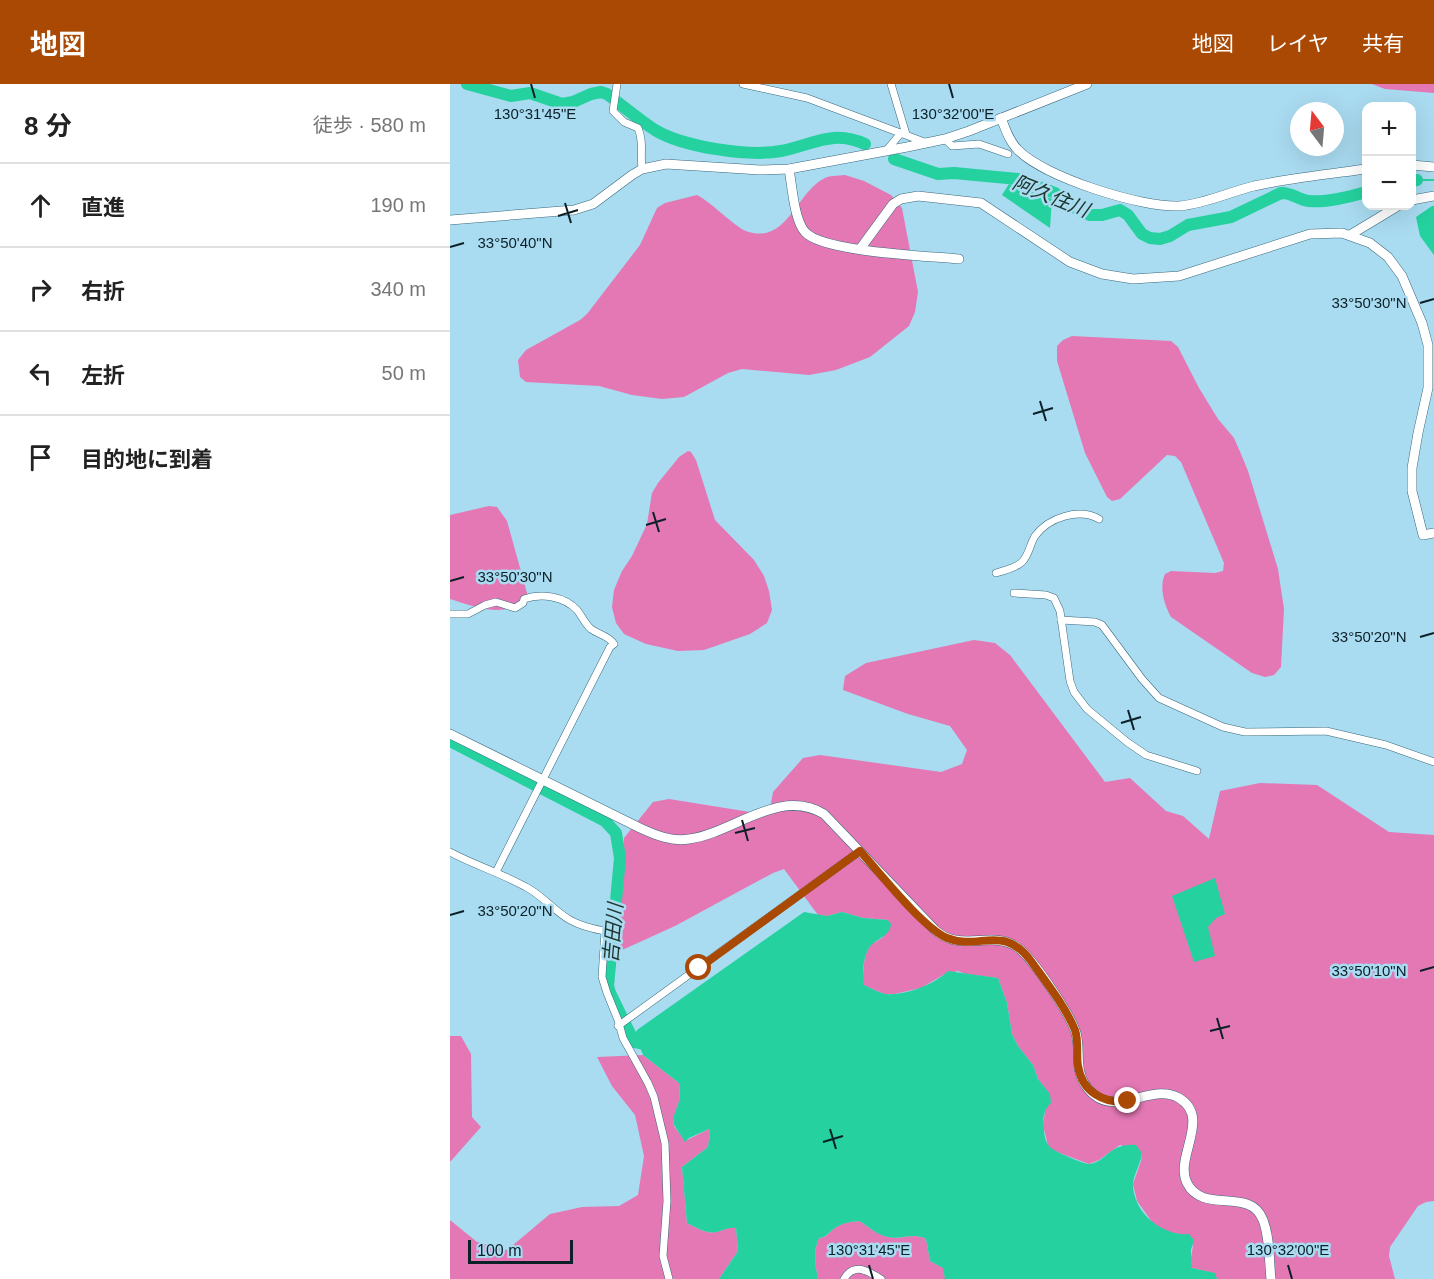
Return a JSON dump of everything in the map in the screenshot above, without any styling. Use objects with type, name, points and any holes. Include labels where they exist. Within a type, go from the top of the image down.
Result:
[{"type":"street","points":[[617,84],[613,111],[624,122],[638,128],[643,140],[640,156],[642,169]]},
{"type":"street","points":[[743,84],[807,98],[927,143]]},
{"type":"street","points":[[891,84],[903,133]]},
{"type":"street","points":[[450,220],[579,209],[600,200],[642,169],[666,164],[760,170],[789,169],[927,143],[945,139],[1087,84]]},
{"type":"street","points":[[1001,118],[1013,144],[1023,155],[1045,170],[1103,191],[1155,205],[1190,205],[1270,182],[1362,170]]},
{"type":"street","points":[[886,151],[887,129]]},
{"type":"street","points":[[886,151],[903,133]]},
{"type":"street","points":[[945,139],[952,146],[979,144],[1008,154]]},
{"type":"street","points":[[1416,165],[1434,167]]},
{"type":"street","points":[[789,169],[799,222],[804,232],[823,243],[959,259]]},
{"type":"street","points":[[860,249],[893,204],[901,199],[918,196],[981,204],[1070,262],[1102,274],[1133,279],[1150,280],[1179,276],[1310,234],[1334,232],[1350,235],[1370,243],[1388,257],[1402,276],[1422,323],[1429,353],[1428,388],[1413,454],[1412,491],[1422,535],[1434,532]]},
{"type":"street","points":[[1416,199],[1434,196]]},
{"type":"street","points":[[1350,235],[1391,210]]},
{"type":"street","points":[[996,573],[1015,567],[1022,562],[1035,537],[1054,521],[1076,514],[1090,514],[1099,519]]},
{"type":"street","points":[[1014,593],[1046,595],[1054,598],[1061,620],[1070,681],[1074,692],[1087,709],[1126,742],[1146,755],[1197,771]]},
{"type":"street","points":[[450,614],[468,614],[496,602],[515,608],[523,603],[524,598],[551,596],[574,608],[589,627],[610,638],[614,644],[610,647],[541,780],[496,872]]},
{"type":"street","points":[[1061,620],[1095,622],[1102,625],[1142,680],[1159,698],[1223,727],[1245,732],[1326,731],[1386,745],[1434,762]]},
{"type":"street","points":[[450,734],[654,835],[680,840],[708,834],[781,807],[804,805],[818,810],[830,819],[927,924],[941,934],[957,940],[1006,941],[1026,955],[1071,1022],[1078,1043],[1078,1066],[1081,1077],[1090,1091],[1101,1098],[1115,1102],[1165,1094],[1185,1103],[1193,1123],[1184,1171],[1188,1185],[1204,1198],[1241,1202],[1256,1208],[1264,1222],[1271,1279]]},
{"type":"street","points":[[618,1026],[860,851]]},
{"type":"street","points":[[450,852],[529,888],[568,919],[605,931],[602,977],[623,1038],[648,1083],[658,1110],[665,1143],[667,1192],[663,1256],[669,1279]]},
{"type":"street","points":[[844,1279],[848,1273],[857,1269],[867,1271],[881,1279]]},
{"type":"shaded area","points":[[1372,84],[1434,84],[1434,93],[1385,89]]},
{"type":"shaded area","points":[[845,175],[864,181],[891,195],[902,208],[918,292],[915,312],[909,326],[870,357],[836,370],[809,375],[742,369],[728,373],[684,397],[662,399],[632,395],[599,386],[526,382],[520,377],[518,360],[526,350],[587,314],[640,245],[657,208],[665,203],[697,195],[744,230],[762,233],[782,224],[805,195],[823,179]]},
{"type":"shaded area","points":[[1009,184],[1052,199],[1050,228],[1002,195]]},
{"type":"shaded area","points":[[1434,206],[1434,255],[1420,236],[1416,217]]},
{"type":"shaded area","points":[[1072,336],[1171,341],[1178,347],[1218,419],[1234,438],[1248,471],[1278,569],[1284,609],[1281,667],[1274,675],[1265,677],[1252,673],[1171,617],[1163,595],[1162,584],[1165,574],[1171,571],[1215,573],[1223,571],[1224,563],[1181,462],[1175,456],[1167,455],[1120,499],[1112,501],[1107,497],[1085,453],[1057,361],[1057,346]]},
{"type":"shaded area","points":[[688,451],[696,460],[715,520],[754,560],[764,576],[772,610],[767,623],[750,634],[704,650],[678,651],[646,644],[624,634],[616,623],[612,607],[614,590],[622,571],[647,524],[652,493],[679,457]]},
{"type":"shaded area","points":[[489,506],[497,507],[507,521],[527,593],[528,599],[510,609],[490,610],[450,599],[450,515]]},
{"type":"shaded area","points":[[974,640],[995,643],[1010,655],[1105,782],[1130,778],[1166,811],[1183,816],[1209,839],[1220,791],[1260,783],[1317,785],[1389,832],[1434,835],[1434,1201],[1418,1206],[1390,1247],[1389,1256],[1395,1279],[1217,1279],[1214,1273],[1192,1268],[1193,1245],[1152,1222],[1137,1201],[1133,1184],[1142,1153],[1120,1145],[1099,1160],[1089,1164],[1054,1151],[1048,1146],[1043,1125],[1050,1095],[1012,1034],[1007,1003],[998,978],[958,971],[945,974],[921,988],[895,994],[884,994],[863,985],[866,954],[871,945],[883,937],[888,920],[863,918],[842,912],[827,916],[818,915],[784,869],[675,926],[620,951],[624,838],[653,802],[669,799],[769,815],[773,792],[803,758],[820,755],[941,772],[962,764],[967,750],[950,726],[908,714],[843,690],[845,676],[866,663]]},
{"type":"shaded area","points":[[1215,878],[1225,914],[1216,918],[1208,927],[1215,956],[1194,962],[1172,896]]},
{"type":"shaded area","points":[[804,912],[827,916],[842,912],[863,918],[888,920],[891,924],[888,932],[869,948],[863,966],[864,985],[881,993],[894,994],[911,991],[948,971],[998,978],[1007,1003],[1012,1034],[1033,1065],[1038,1079],[1050,1094],[1051,1103],[1045,1112],[1044,1122],[1046,1141],[1052,1149],[1089,1164],[1095,1163],[1119,1147],[1136,1145],[1142,1153],[1133,1185],[1135,1196],[1144,1214],[1169,1231],[1189,1234],[1194,1240],[1191,1250],[1192,1268],[1215,1273],[1217,1279],[945,1279],[943,1268],[930,1261],[926,1239],[917,1236],[893,1238],[884,1236],[859,1221],[840,1225],[826,1236],[819,1238],[815,1258],[818,1279],[719,1279],[738,1251],[736,1228],[709,1232],[687,1223],[682,1167],[708,1147],[709,1129],[685,1142],[674,1125],[673,1118],[680,1099],[679,1083],[643,1055],[635,1034],[637,1030]]},
{"type":"shaded area","points":[[450,1036],[461,1036],[471,1054],[472,1117],[481,1127],[450,1162]]},
{"type":"shaded area","points":[[643,1055],[679,1083],[680,1099],[673,1119],[674,1126],[685,1141],[709,1129],[708,1147],[682,1167],[687,1223],[709,1232],[736,1227],[738,1251],[719,1279],[450,1279],[450,1220],[477,1242],[507,1250],[550,1214],[582,1207],[619,1206],[638,1195],[644,1156],[635,1115],[612,1086],[597,1057]]},
{"type":"shaded area","points":[[859,1221],[885,1236],[894,1238],[917,1236],[926,1239],[930,1261],[944,1268],[945,1279],[818,1279],[815,1258],[819,1238],[826,1236],[840,1225]]},
{"type":"waterway","name":"阿久住川","points":[[467,84],[511,96],[530,93],[562,104],[601,92],[667,136],[716,149],[768,153],[832,138],[865,144]]},
{"type":"waterway","name":"阿久住川","points":[[894,159],[938,174],[954,173],[1018,179],[1055,193],[1077,209],[1090,215],[1102,215],[1120,210],[1128,215],[1142,234],[1160,239],[1188,225],[1231,217],[1281,193],[1316,201],[1362,193]]},
{"type":"waterway","name":"阿久住川","points":[[1417,180],[1434,180]]},
{"type":"waterway","name":"吉田川","points":[[450,741],[605,821],[616,833],[620,858],[608,986],[634,1042],[653,1046]]},
{"type":"route","points":[[699,968],[860,851],[927,924],[941,934],[957,940],[1006,941],[1020,949],[1032,962],[1076,1032],[1078,1066],[1085,1084],[1090,1091],[1108,1101],[1128,1101]]}]
